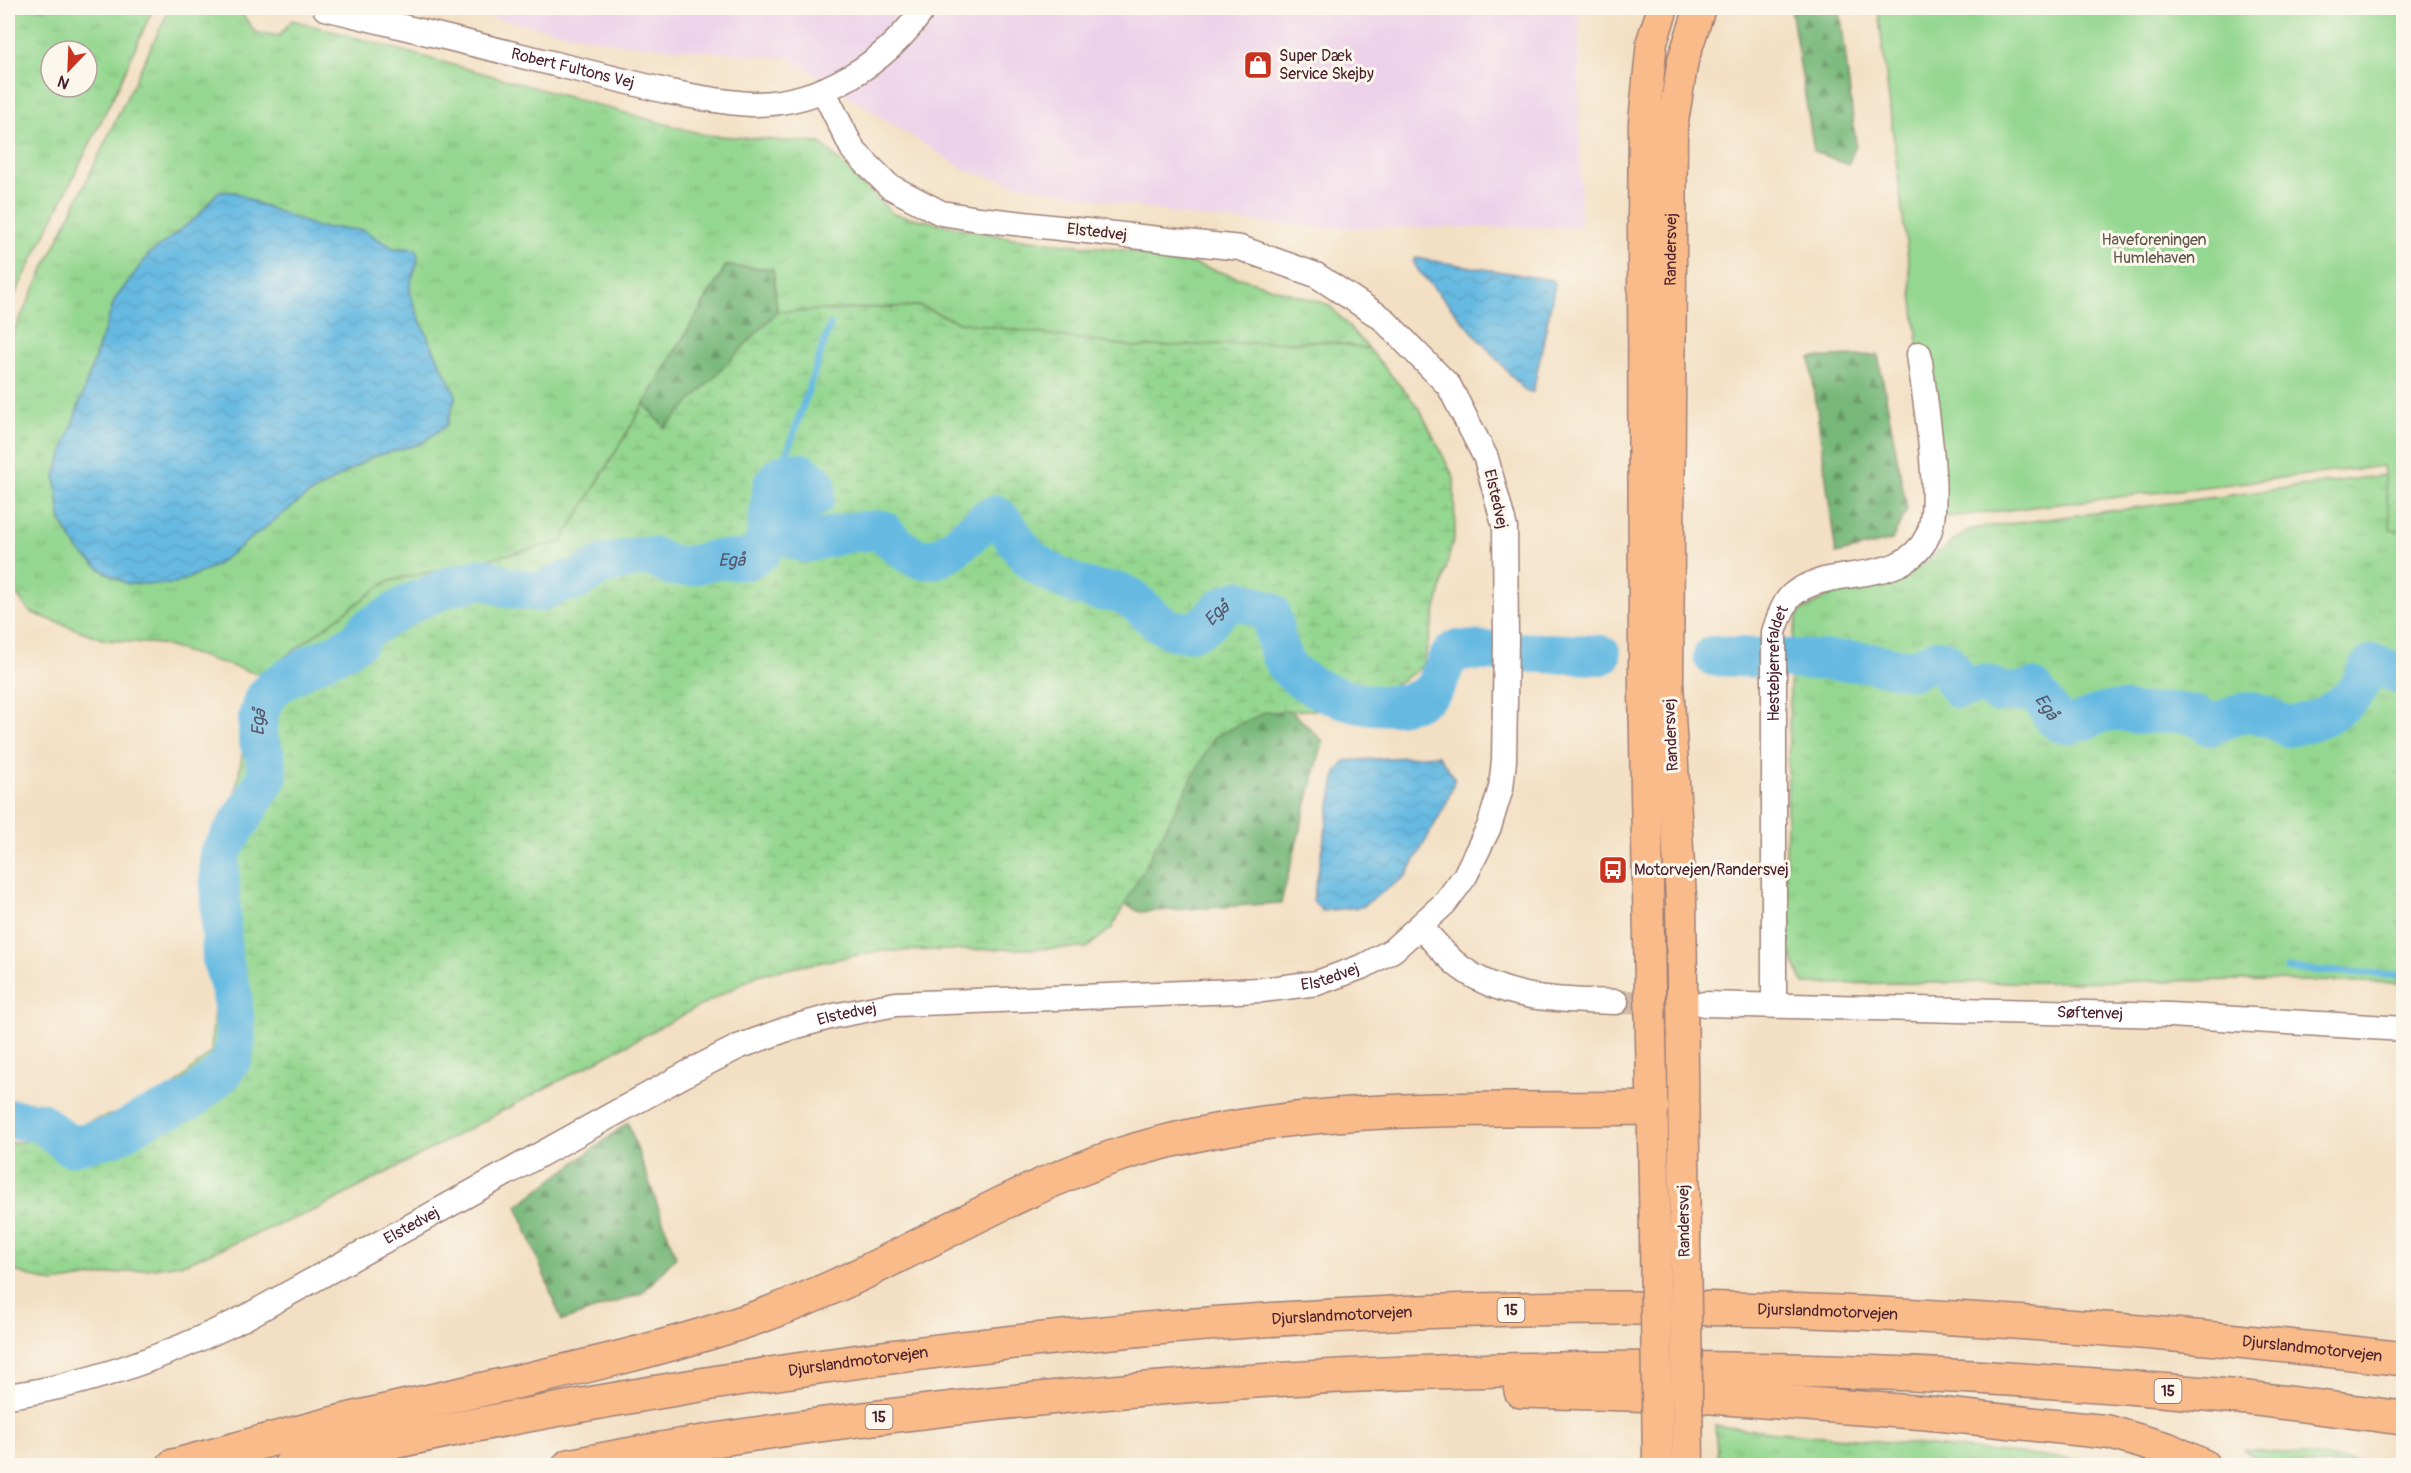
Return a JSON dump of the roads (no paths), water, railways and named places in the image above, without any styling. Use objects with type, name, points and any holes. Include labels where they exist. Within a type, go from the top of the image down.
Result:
[{"type":"highway","points":[[173,1466],[365,1416],[666,1345],[766,1314],[870,1271],[999,1205],[1114,1157],[1209,1131],[1308,1116],[1667,1108]]},
{"type":"highway","name":"Djurslandmotorvejen","points":[[290,1466],[407,1437],[575,1405],[794,1369],[1086,1333],[1361,1314],[1529,1310],[1835,1312],[2049,1324],[2243,1340],[2403,1359]]},
{"type":"highway","name":"15","points":[[569,1466],[688,1444],[894,1415],[1192,1384],[1454,1370],[1653,1368],[1825,1370],[1932,1375],[2231,1396],[2403,1418]]},
{"type":"highway","points":[[1192,1384],[1698,1396],[1927,1413],[2108,1432],[2167,1449],[2203,1466]]},
{"type":"highway","points":[[2048,1426],[2106,1441],[2171,1466]]},
{"type":"main road","name":"Randersvej","points":[[1663,8],[1652,41],[1644,122],[1644,692],[1667,1108],[1685,1237],[1688,1466]]},
{"type":"main road","name":"Randersvej","points":[[1658,1466],[1654,1236],[1667,1108],[1681,898],[1668,683],[1672,127],[1683,60],[1700,8]]},
{"type":"street","name":"Robert Fultons Vej","points":[[325,8],[712,100],[753,104],[794,100],[823,90],[857,73],[887,51],[924,8]]},
{"type":"street","name":"Elstedvej","points":[[8,1396],[113,1373],[181,1349],[258,1311],[695,1069],[738,1047],[790,1028],[834,1016],[896,1004],[1262,990],[1317,983],[1364,966],[1393,950],[1421,927],[1465,876],[1478,853],[1497,806],[1504,760],[1505,528],[1486,458],[1449,386],[1382,318],[1316,276],[1240,248],[941,213],[889,186],[867,167],[853,150],[823,90]]},
{"type":"street","name":"Hestebjerrefaldet","points":[[1774,1005],[1774,632],[1790,596],[1814,582],[1873,573],[1915,555],[1929,534],[1935,502],[1920,354]]},
{"type":"street","points":[[1421,927],[1458,966],[1480,980],[1513,993],[1544,999],[1616,1002]]},
{"type":"street","points":[[1704,1004],[1774,1005]]},
{"type":"street","name":"Søftenvej","points":[[1774,1005],[2170,1015],[2403,1029]]},
{"type":"water","points":[[218,192],[235,192],[317,227],[363,230],[393,248],[416,249],[418,260],[410,289],[412,298],[422,325],[456,395],[447,425],[420,444],[372,457],[305,497],[215,566],[175,584],[127,584],[103,571],[79,551],[61,522],[55,475],[115,299],[149,254],[197,217]]},
{"type":"water","points":[[1416,258],[1552,280],[1555,284],[1533,392],[1525,391],[1418,270],[1413,261]]},
{"type":"water","points":[[1438,755],[1455,778],[1447,802],[1406,876],[1361,907],[1322,911],[1313,900],[1336,773],[1345,761]]},
{"type":"waterway","points":[[779,477],[830,325]]},
{"type":"waterway","name":"Egå","points":[[8,1119],[40,1122],[70,1146],[115,1136],[142,1120],[191,1100],[222,1073],[233,1057],[236,1039],[232,994],[222,959],[219,855],[268,776],[265,756],[258,739],[258,718],[263,700],[275,686],[308,666],[358,641],[366,630],[411,603],[448,587],[485,578],[506,587],[539,592],[565,581],[576,581],[601,565],[638,557],[653,557],[671,566],[688,566],[714,560],[747,560],[762,551],[766,538],[773,485],[779,477],[789,472],[801,473],[816,484],[815,497],[788,513],[787,523],[794,539],[805,543],[850,532],[882,530],[913,556],[925,560],[948,552],[988,518],[996,515],[1006,525],[1027,556],[1040,566],[1084,587],[1124,594],[1157,621],[1173,630],[1199,628],[1222,608],[1239,600],[1270,612],[1278,646],[1286,665],[1298,677],[1314,687],[1333,696],[1355,702],[1397,705],[1415,701],[1430,692],[1456,650],[1601,655]]},
{"type":"waterway","name":"Egå","points":[[1713,656],[1865,662],[1913,670],[1936,659],[1944,660],[1951,668],[1954,681],[1960,689],[1975,685],[1989,686],[1997,693],[2032,689],[2054,718],[2067,724],[2115,711],[2139,714],[2186,713],[2203,720],[2210,726],[2249,712],[2288,727],[2309,722],[2336,709],[2358,688],[2374,664],[2404,676]]},
{"type":"waterway","points":[[2287,969],[2404,975]]},
{"type":"tunnel","points":[[1616,1002],[1700,1004]]},
{"type":"place","name":"Super Dæk Service Skejby","points":[[1258,65]]},
{"type":"place","name":"Motorvejen/Randersvej","points":[[1613,870]]},
{"type":"park label","name":"Haveforeningen Humlehaven","points":[[2154,249]]}]
